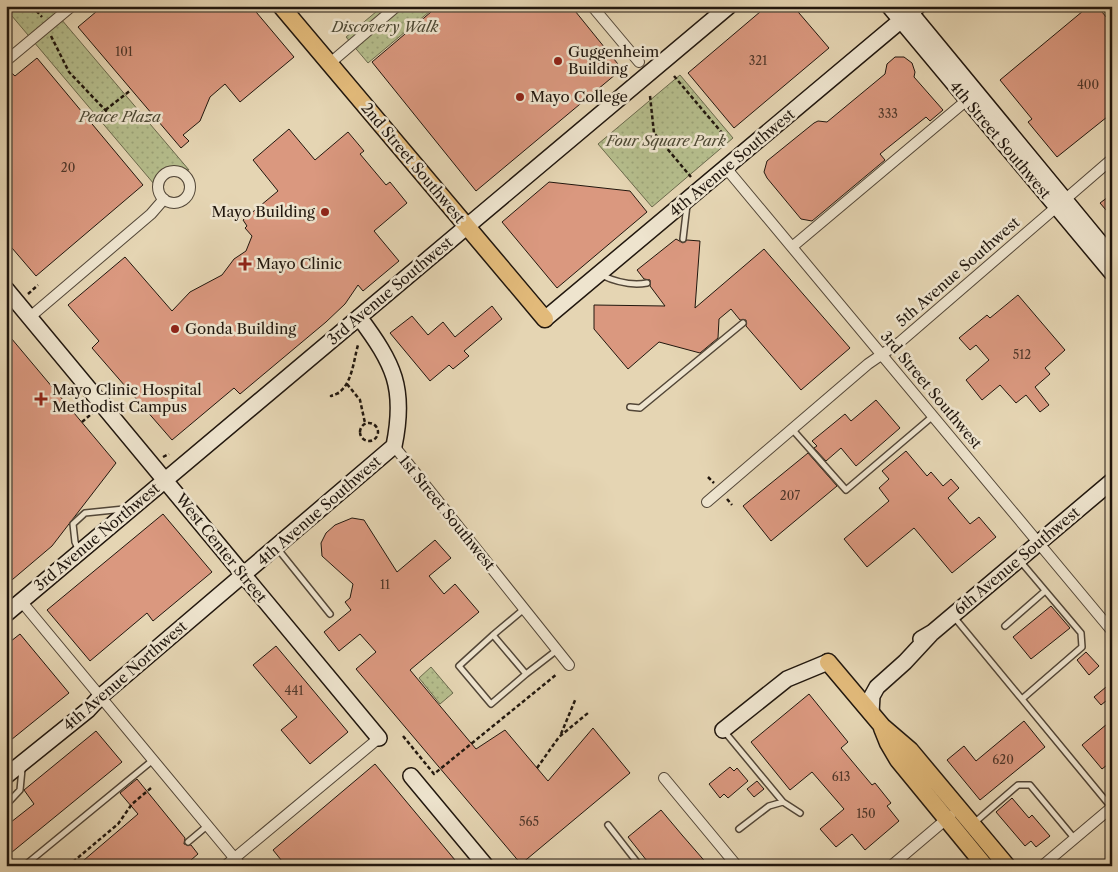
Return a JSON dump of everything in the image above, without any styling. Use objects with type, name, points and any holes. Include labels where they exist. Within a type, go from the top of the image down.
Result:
[{"type":"main road","name":"2nd Street Southwest","points":[[281,6],[545,319]]},
{"type":"main road","points":[[828,662],[882,726],[888,743],[898,760],[953,814],[986,866]]},
{"type":"main road","points":[[953,814],[972,824],[1007,866]]},
{"type":"street","points":[[6,62],[72,6]]},
{"type":"street","points":[[329,64],[397,6]]},
{"type":"street","points":[[592,6],[639,62]]},
{"type":"street","name":"3rd Avenue Southwest","points":[[166,480],[729,6]]},
{"type":"street","name":"4th Street Southwest","points":[[889,6],[909,12],[1112,273]]},
{"type":"street","name":"4th Street Southwest","points":[[909,12],[967,100],[1060,204],[1112,256]]},
{"type":"street","name":"4th Avenue Southwest","points":[[545,319],[909,12]]},
{"type":"street","points":[[792,247],[967,100]]},
{"type":"street","name":"5th Avenue Southwest","points":[[706,502],[792,428],[882,354],[900,342],[1112,159]]},
{"type":"street","name":"3rd Street Southwest","points":[[726,168],[1110,627]]},
{"type":"street","points":[[30,317],[151,214],[164,199]]},
{"type":"street","name":"West Center Street","points":[[6,288],[379,738]]},
{"type":"street","name":"1st Street Southwest","points":[[359,318],[382,350],[396,383],[400,407],[394,446],[569,665]]},
{"type":"street","name":"4th Avenue Southwest","points":[[243,576],[394,446]]},
{"type":"street","name":"3rd Avenue Northwest","points":[[6,614],[166,480]]},
{"type":"street","name":"6th Avenue Southwest","points":[[871,713],[872,696],[877,687],[905,662],[927,636],[1112,481]]},
{"type":"street","name":"4th Avenue Northwest","points":[[6,776],[88,710],[101,696],[243,576]]},
{"type":"street","points":[[21,601],[238,862]]},
{"type":"street","points":[[723,730],[787,679],[828,662]]},
{"type":"street","points":[[225,866],[238,862],[379,738]]},
{"type":"street","points":[[411,776],[486,866]]},
{"type":"street","points":[[664,778],[737,866]]},
{"type":"street","points":[[1042,866],[1112,807]]},
{"type":"street","points":[[891,866],[953,814]]},
{"type":"lane","points":[[683,239],[688,200]]},
{"type":"lane","points":[[599,274],[617,282],[637,285],[647,283]]},
{"type":"lane","points":[[630,407],[640,408],[743,323]]},
{"type":"lane","points":[[792,428],[846,490],[933,416]]},
{"type":"lane","points":[[80,552],[75,542],[73,524],[85,513],[123,510],[143,499]]},
{"type":"lane","points":[[276,547],[330,614]]},
{"type":"lane","points":[[1019,560],[1081,633],[1082,647],[1022,699]]},
{"type":"lane","points":[[1005,626],[1045,591]]},
{"type":"lane","points":[[524,609],[459,666],[491,704],[557,650]]},
{"type":"lane","points":[[953,615],[1112,807]]},
{"type":"lane","points":[[493,635],[526,674]]},
{"type":"lane","points":[[723,730],[783,802],[800,813]]},
{"type":"lane","points":[[6,806],[20,790],[21,771],[29,757]]},
{"type":"lane","points":[[24,866],[153,760]]},
{"type":"lane","points":[[972,824],[1018,785],[1030,785],[1074,838]]},
{"type":"lane","points":[[739,829],[769,806],[783,802]]},
{"type":"lane","points":[[608,825],[640,866]]},
{"type":"lane","points":[[188,842],[208,826]]},
{"type":"path","points":[[32,6],[40,14],[69,72],[109,114]]},
{"type":"path","points":[[674,76],[728,140]]},
{"type":"path","points":[[90,122],[131,90]]},
{"type":"path","points":[[650,96],[654,133],[691,177]]},
{"type":"path","points":[[339,393],[348,384],[358,345]]},
{"type":"path","points":[[348,384],[360,400],[365,424]]},
{"type":"path","points":[[82,422],[124,386]]},
{"type":"path","points":[[370,423],[378,428],[378,434],[374,440],[364,440],[360,435],[360,428],[365,424],[370,423]]},
{"type":"path","points":[[403,736],[434,774],[557,674]]},
{"type":"path","points":[[537,768],[559,737],[576,698]]},
{"type":"path","points":[[559,737],[588,713]]},
{"type":"path","points":[[68,866],[118,824],[132,804],[151,788]]},
{"type":"green space","name":"Peace Plaza","points":[[6,6],[50,6],[189,170],[165,170],[154,184],[6,9]]},
{"type":"green space","name":"Discovery Walk","points":[[383,6],[436,6],[368,63],[346,37]]},
{"type":"green space","name":"Four Square Park","points":[[680,75],[733,138],[652,207],[598,144]]},
{"type":"green space","points":[[431,667],[453,693],[440,704],[419,678]]},
{"type":"building","points":[[103,6],[251,6],[294,57],[240,102],[225,84],[210,97],[200,121],[183,135],[189,141],[181,148],[78,27]]},
{"type":"building","name":"Mayo College","points":[[438,6],[571,6],[622,69],[476,191],[372,62]]},
{"type":"building","points":[[767,6],[793,6],[829,48],[734,128],[688,73]]},
{"type":"building","points":[[1089,6],[1097,6],[1112,24],[1112,113],[1057,157],[1028,122],[1032,119],[1000,80]]},
{"type":"building","points":[[895,57],[904,57],[912,63],[915,72],[914,77],[943,110],[930,121],[926,117],[880,154],[885,160],[812,221],[801,219],[767,178],[764,172],[767,161],[814,123],[818,121],[827,122],[885,74],[887,64]]},
{"type":"building","points":[[37,58],[143,185],[36,276],[6,241],[6,68],[15,76]]},
{"type":"building","name":"Mayo Clinic","points":[[289,129],[315,160],[348,132],[364,151],[360,154],[386,185],[390,182],[407,203],[374,231],[399,261],[363,291],[358,285],[345,304],[326,322],[240,394],[234,388],[172,440],[92,348],[99,341],[68,305],[125,257],[172,311],[190,292],[222,275],[234,259],[246,251],[252,236],[245,228],[247,226],[243,220],[278,191],[253,160]]},
{"type":"building","points":[[549,182],[630,191],[647,212],[557,288],[502,222]]},
{"type":"building","points":[[1112,194],[1112,217],[1100,203]]},
{"type":"building","points":[[676,239],[683,243],[687,240],[700,241],[695,308],[764,249],[850,348],[801,390],[746,326],[746,320],[740,320],[731,309],[719,319],[718,338],[700,353],[659,342],[628,369],[594,329],[594,305],[665,306],[650,286],[650,280],[644,279],[637,270]]},
{"type":"building","points":[[1018,295],[1065,350],[1045,368],[1050,374],[1035,387],[1049,405],[1040,412],[1026,395],[1016,403],[1000,385],[982,400],[966,380],[989,360],[976,345],[970,350],[959,338],[987,315],[990,318]]},
{"type":"building","points":[[492,306],[502,319],[464,351],[469,356],[453,369],[449,365],[430,381],[390,333],[412,316],[428,335],[443,322],[455,337]]},
{"type":"building","name":"Mayo Clinic Hospital Methodist Campus","points":[[6,332],[116,463],[52,546],[6,585]]},
{"type":"building","points":[[876,400],[900,428],[856,466],[841,448],[826,461],[814,448],[817,446],[812,441],[845,414],[851,421]]},
{"type":"building","points":[[906,451],[927,476],[931,472],[943,486],[951,479],[959,488],[948,498],[970,524],[979,517],[996,537],[952,573],[914,528],[867,567],[844,539],[889,501],[879,488],[889,479],[882,471]]},
{"type":"building","points":[[808,453],[837,486],[771,541],[743,506]]},
{"type":"building","points":[[163,514],[212,572],[153,621],[147,613],[90,661],[47,610]]},
{"type":"building","points":[[352,518],[364,520],[397,572],[435,540],[451,558],[429,576],[444,594],[455,584],[479,612],[410,670],[476,749],[505,730],[548,781],[593,728],[630,773],[521,864],[356,669],[376,652],[360,634],[339,651],[324,632],[351,610],[345,602],[350,598],[353,584],[322,556],[321,543],[326,533],[335,525]]},
{"type":"building","points":[[1051,606],[1070,628],[1031,659],[1013,637]]},
{"type":"building","points":[[20,634],[69,693],[6,744],[6,645]]},
{"type":"building","points":[[276,646],[348,732],[310,764],[281,730],[297,717],[253,665]]},
{"type":"building","points":[[1086,652],[1099,666],[1089,675],[1077,660]]},
{"type":"building","points":[[1112,682],[1112,696],[1101,705],[1094,697]]},
{"type":"building","points":[[809,694],[848,742],[841,748],[872,785],[875,783],[891,803],[887,806],[899,821],[865,850],[852,834],[836,847],[820,829],[844,809],[812,772],[790,790],[751,742]]},
{"type":"building","points":[[1024,721],[1045,747],[980,800],[947,760],[964,746],[976,761]]},
{"type":"building","points":[[1107,724],[1112,730],[1112,761],[1102,769],[1082,745]]},
{"type":"building","points":[[96,731],[122,762],[6,857],[6,826],[34,804],[24,790]]},
{"type":"building","points":[[375,764],[460,866],[286,866],[273,850]]},
{"type":"building","points":[[730,767],[734,771],[737,768],[748,781],[728,798],[724,794],[720,798],[709,784]]},
{"type":"building","points":[[137,779],[185,838],[184,844],[191,845],[198,854],[184,866],[77,866],[138,814],[120,793]]},
{"type":"building","points":[[757,781],[764,789],[754,797],[747,789]]},
{"type":"building","points":[[1012,798],[1029,818],[1032,815],[1050,836],[1036,847],[1031,841],[1025,846],[996,812]]},
{"type":"building","points":[[661,810],[709,866],[651,866],[628,837]]},
{"type":"place","name":"Guggenheim Building","points":[[558,61]]},
{"type":"place","name":"Mayo College","points":[[520,97]]},
{"type":"place","name":"Mayo Building","points":[[325,212]]},
{"type":"place","name":"Mayo Clinic","points":[[245,264]]},
{"type":"place","name":"Gonda Building","points":[[175,329]]},
{"type":"place","name":"Mayo Clinic Hospital Methodist Campus","points":[[41,399]]}]
